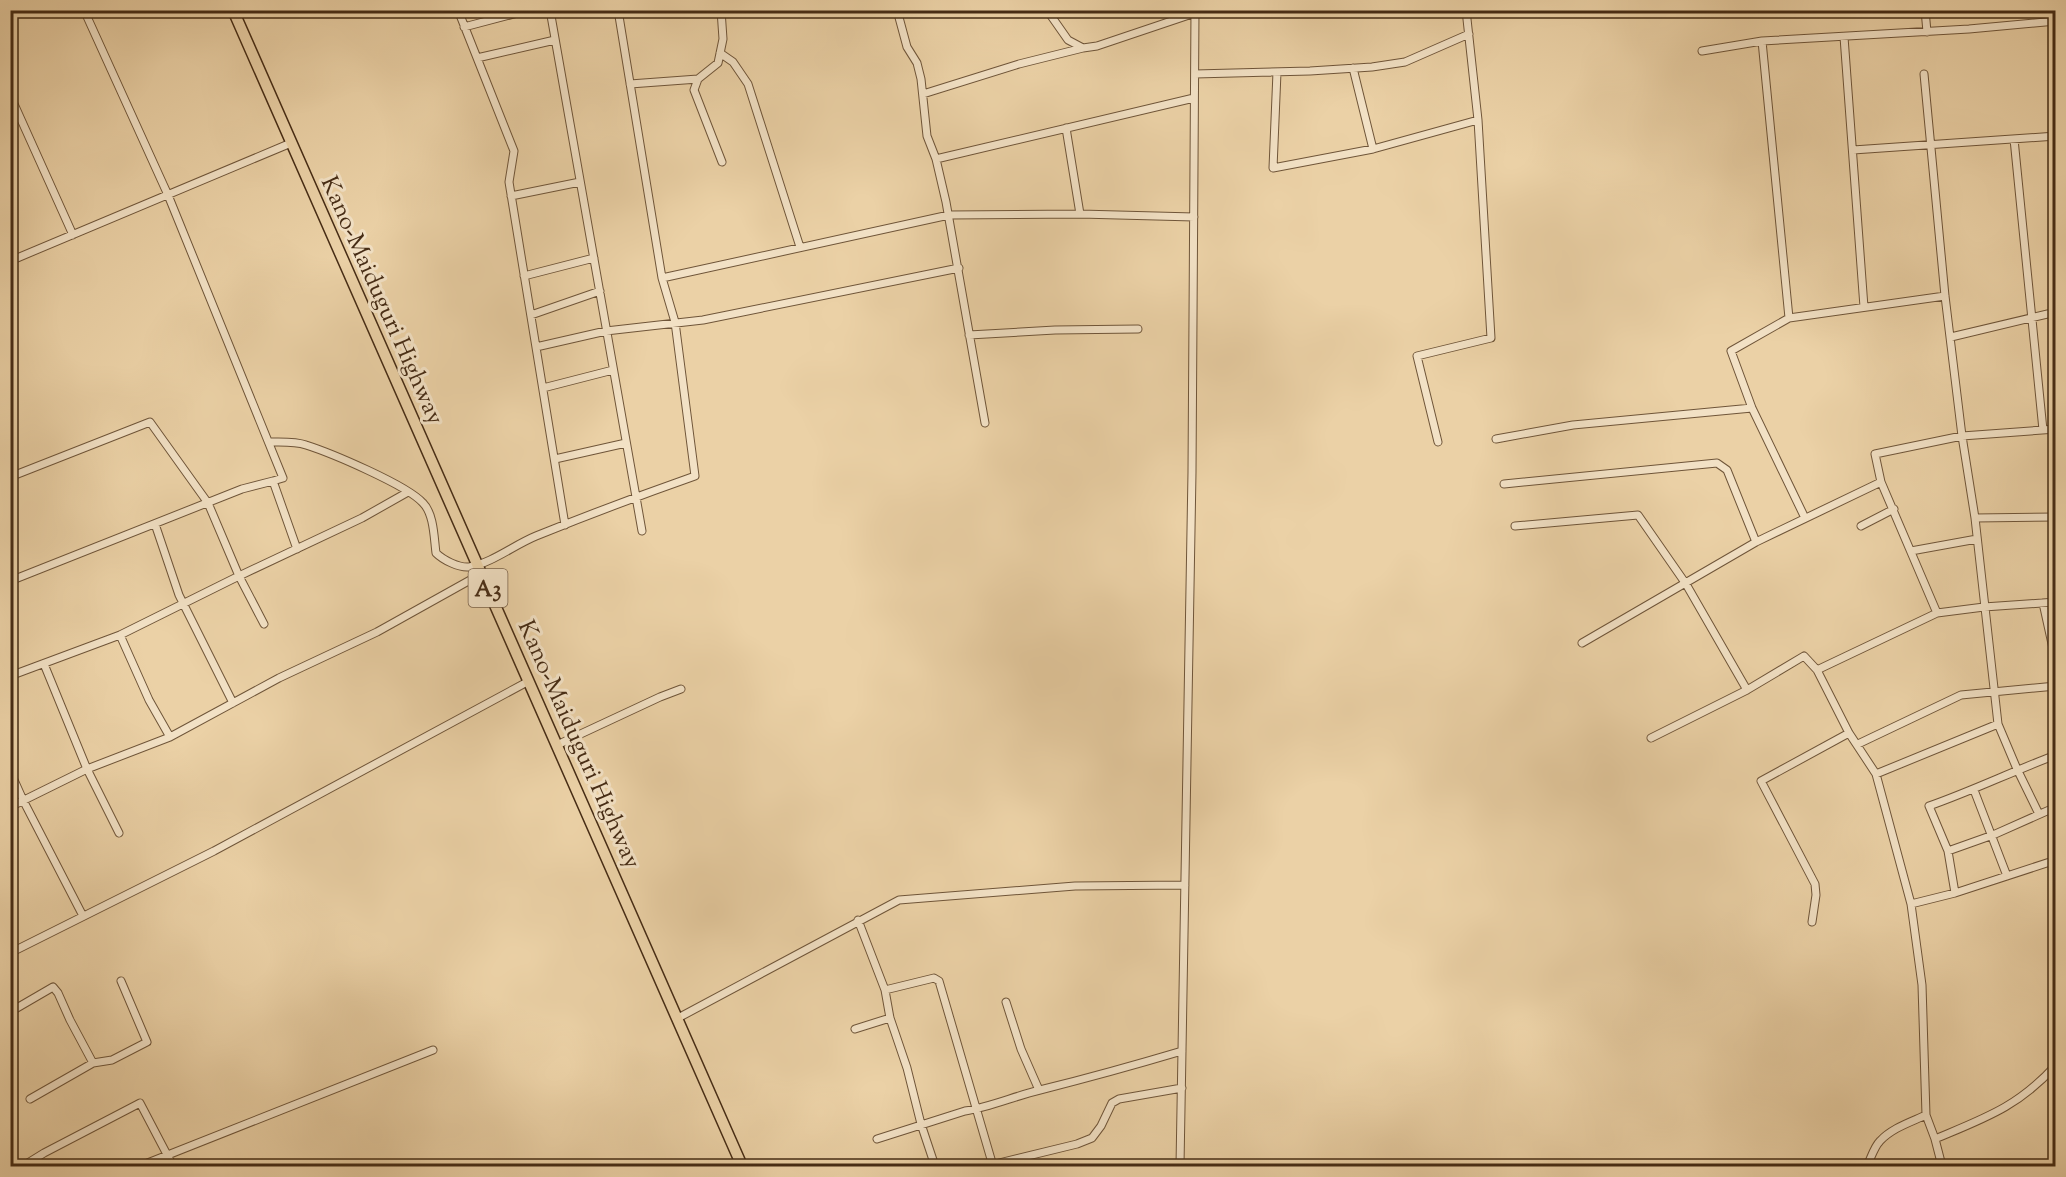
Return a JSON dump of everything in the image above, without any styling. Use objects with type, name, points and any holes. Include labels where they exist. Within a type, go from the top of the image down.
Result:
[{"type":"highway","name":"Kano-Maiduguri Highway","points":[[233,10],[742,1167]]},
{"type":"street","points":[[10,581],[242,489],[283,478],[168,195],[84,10]]},
{"type":"street","points":[[458,10],[514,151],[509,182],[565,525]]},
{"type":"street","points":[[464,27],[528,10]]},
{"type":"street","points":[[550,10],[642,531]]},
{"type":"street","points":[[10,807],[87,769],[170,737],[279,678],[377,632],[533,537],[695,476],[675,322],[662,278],[618,10]]},
{"type":"street","points":[[721,10],[723,39],[718,63],[698,79],[694,90],[722,162]]},
{"type":"street","points":[[897,10],[908,46],[917,63],[927,136],[936,159],[949,215],[985,423]]},
{"type":"street","points":[[1047,10],[1068,40],[1083,48]]},
{"type":"street","points":[[1438,442],[1417,356],[1491,338],[1478,120],[1466,10]]},
{"type":"street","points":[[1925,10],[1928,32]]},
{"type":"street","points":[[923,94],[1019,64],[1097,46],[1195,12],[1192,484],[1180,1166]]},
{"type":"street","points":[[1702,51],[1762,41],[1928,32],[2055,21]]},
{"type":"street","points":[[1195,74],[1353,68],[1405,62],[1469,34]]},
{"type":"street","points":[[1844,37],[1864,307]]},
{"type":"street","points":[[477,58],[555,39]]},
{"type":"street","points":[[1762,41],[1789,318]]},
{"type":"street","points":[[720,53],[733,62],[748,84],[800,247]]},
{"type":"street","points":[[1353,68],[1373,149]]},
{"type":"street","points":[[1276,72],[1274,168],[1373,149],[1478,120]]},
{"type":"street","points":[[1924,74],[1945,296],[1962,436],[1975,518],[1998,724],[2039,814]]},
{"type":"street","points":[[630,84],[698,79]]},
{"type":"street","points":[[10,95],[73,235]]},
{"type":"street","points":[[936,159],[1194,98]]},
{"type":"street","points":[[1066,128],[1080,214]]},
{"type":"street","points":[[1853,150],[2055,136]]},
{"type":"street","points":[[2014,139],[2043,430]]},
{"type":"street","points":[[10,261],[291,143]]},
{"type":"street","points":[[511,196],[580,182]]},
{"type":"street","points":[[662,278],[949,215],[1080,214],[1194,217]]},
{"type":"street","points":[[524,276],[594,258]]},
{"type":"street","points":[[536,347],[606,331],[703,320],[959,268]]},
{"type":"street","points":[[531,315],[600,291]]},
{"type":"street","points":[[1805,518],[1752,408],[1731,351],[1789,318],[1945,296]]},
{"type":"street","points":[[1951,337],[2055,312]]},
{"type":"street","points":[[969,334],[1137,329]]},
{"type":"street","points":[[543,388],[614,370]]},
{"type":"street","points":[[1496,439],[1573,425],[1752,408]]},
{"type":"street","points":[[10,477],[150,422],[208,503],[238,576],[264,624]]},
{"type":"street","points":[[1937,614],[1881,482],[1875,454],[1962,436],[2055,429]]},
{"type":"street","points":[[269,442],[306,445],[382,478],[408,492],[424,504],[429,513],[436,553],[459,566],[479,569]]},
{"type":"street","points":[[555,459],[626,443]]},
{"type":"street","points":[[1504,484],[1717,463],[1727,470],[1756,542]]},
{"type":"street","points":[[273,481],[297,549]]},
{"type":"street","points":[[1582,643],[1756,542],[1881,482]]},
{"type":"street","points":[[10,676],[120,635],[362,518],[408,492]]},
{"type":"street","points":[[1861,526],[1893,509]]},
{"type":"street","points":[[1515,526],[1638,515],[1686,584],[1747,690]]},
{"type":"street","points":[[1975,518],[2055,517]]},
{"type":"street","points":[[155,524],[184,604],[233,703]]},
{"type":"street","points":[[1911,551],[1977,539]]},
{"type":"street","points":[[1817,670],[1937,614],[1984,607],[2055,602]]},
{"type":"street","points":[[2043,603],[2055,662]]},
{"type":"street","points":[[120,635],[149,700],[170,737]]},
{"type":"street","points":[[1651,738],[1747,690],[1804,656],[1817,670],[1849,733],[1876,774],[1911,904],[1922,986],[1926,1115],[1942,1167]]},
{"type":"street","points":[[44,664],[87,769],[119,833]]},
{"type":"street","points":[[10,953],[213,852],[529,681]]},
{"type":"street","points":[[1858,744],[1961,695],[2055,686]]},
{"type":"street","points":[[557,745],[681,689]]},
{"type":"street","points":[[1876,774],[1998,724]]},
{"type":"street","points":[[1812,921],[1816,895],[1815,885],[1761,781],[1849,733]]},
{"type":"street","points":[[1955,892],[1948,851],[1929,806],[1974,790],[2017,769],[2055,755]]},
{"type":"street","points":[[10,771],[83,916]]},
{"type":"street","points":[[1974,790],[2007,876]]},
{"type":"street","points":[[1948,851],[1993,835],[2055,807]]},
{"type":"street","points":[[1911,904],[2055,860]]},
{"type":"street","points":[[678,1018],[899,900],[1075,886],[1185,885]]},
{"type":"street","points":[[858,920],[885,990],[890,1018],[907,1068],[935,1167]]},
{"type":"street","points":[[885,990],[934,978],[939,981],[991,1166],[1092,1138],[1101,1126],[1112,1103],[1119,1099],[1182,1088]]},
{"type":"street","points":[[30,1099],[93,1063],[112,1060],[147,1041],[122,981]]},
{"type":"street","points":[[10,1012],[53,987],[93,1063]]},
{"type":"street","points":[[1006,1002],[1021,1049],[1038,1090]]},
{"type":"street","points":[[855,1029],[890,1018]]},
{"type":"street","points":[[140,1167],[433,1050]]},
{"type":"street","points":[[877,1139],[964,1110],[976,1109],[1182,1051]]},
{"type":"street","points":[[1935,1139],[2009,1106],[2023,1097],[2055,1065]]},
{"type":"street","points":[[22,1167],[44,1153],[140,1103],[173,1167]]},
{"type":"street","points":[[1867,1167],[1879,1142],[1887,1135],[1926,1115]]}]
